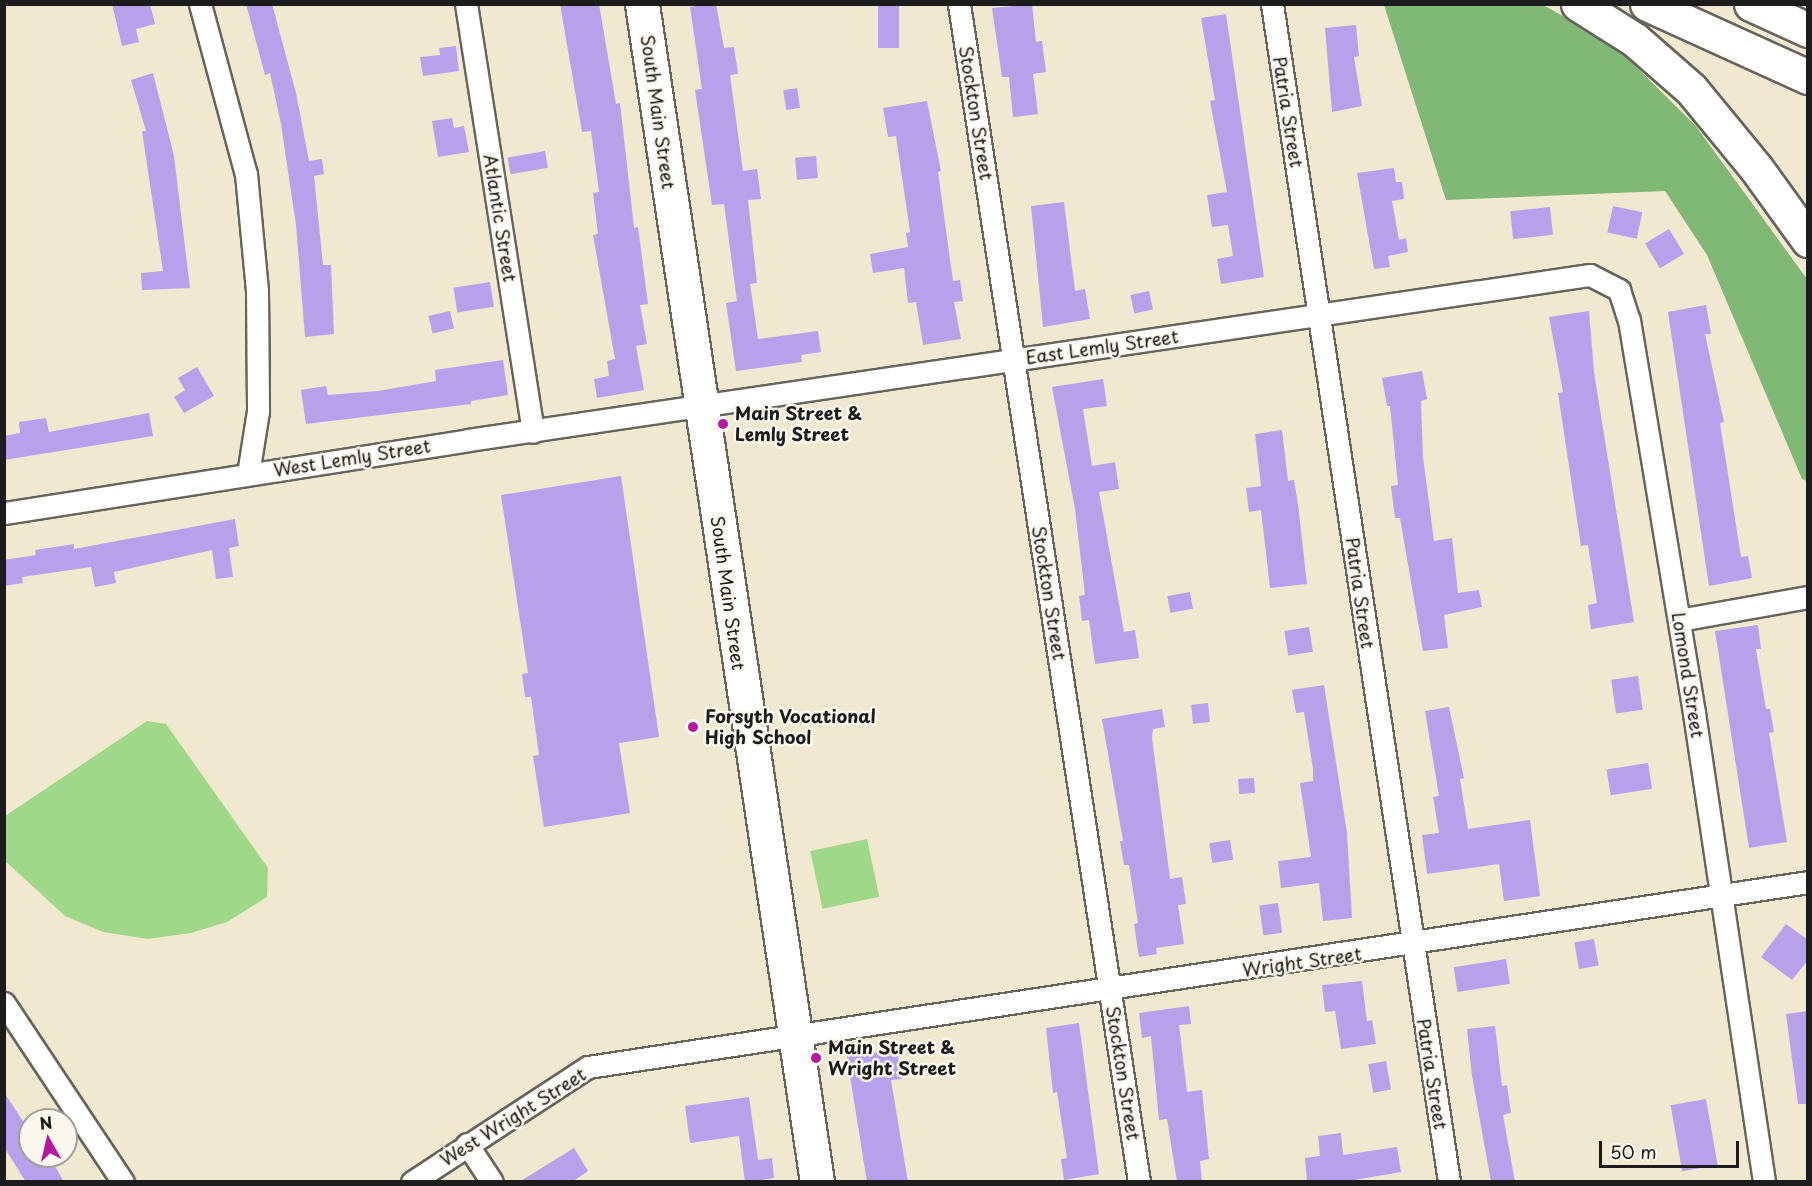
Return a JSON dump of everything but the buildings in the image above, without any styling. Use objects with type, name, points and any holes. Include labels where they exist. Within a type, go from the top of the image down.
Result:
[{"type":"main road","name":"South Main Street","points":[[642,4],[817,1182]]},
{"type":"main road","points":[[1578,4],[1635,40],[1691,89],[1756,168],[1808,240]]},
{"type":"main road","points":[[1647,4],[1808,77]]},
{"type":"main road","points":[[1751,4],[1808,30]]},
{"type":"street","points":[[200,4],[246,174],[257,291],[258,411],[248,474]]},
{"type":"street","name":"Atlantic Street","points":[[466,4],[533,432]]},
{"type":"street","name":"Stockton Street","points":[[959,4],[1139,1182]]},
{"type":"street","name":"Patria Street","points":[[1272,4],[1449,1182]]},
{"type":"street","name":"Lomond Street","points":[[1504,290],[1590,275],[1619,290],[1629,320],[1679,620],[1764,1182]]},
{"type":"street","name":"East Lemly Street","points":[[701,407],[1319,315],[1504,290]]},
{"type":"street","name":"West Lemly Street","points":[[4,513],[248,474],[701,407]]},
{"type":"street","points":[[1679,620],[1808,597]]},
{"type":"street","name":"Wright Street","points":[[795,1036],[1412,945],[1808,882]]},
{"type":"street","points":[[4,1003],[123,1182]]},
{"type":"street","name":"West Wright Street","points":[[412,1182],[588,1067],[795,1036]]},
{"type":"street","points":[[467,1144],[492,1182]]},
{"type":"green space","points":[[1384,5],[1543,5],[1612,43],[1695,125],[1807,279],[1807,481],[1802,479],[1707,255],[1665,191],[1446,200]]},
{"type":"green space","points":[[147,721],[166,724],[268,868],[267,897],[227,922],[191,933],[148,939],[103,932],[65,916],[4,860],[5,816]]},
{"type":"green space","points":[[867,839],[879,897],[823,909],[810,851]]},
{"type":"place","name":"Main Street & Lemly Street","points":[[723,424]]},
{"type":"place","name":"Forsyth Vocational High School","points":[[693,727]]},
{"type":"place","name":"Main Street & Wright Street","points":[[816,1058]]}]
